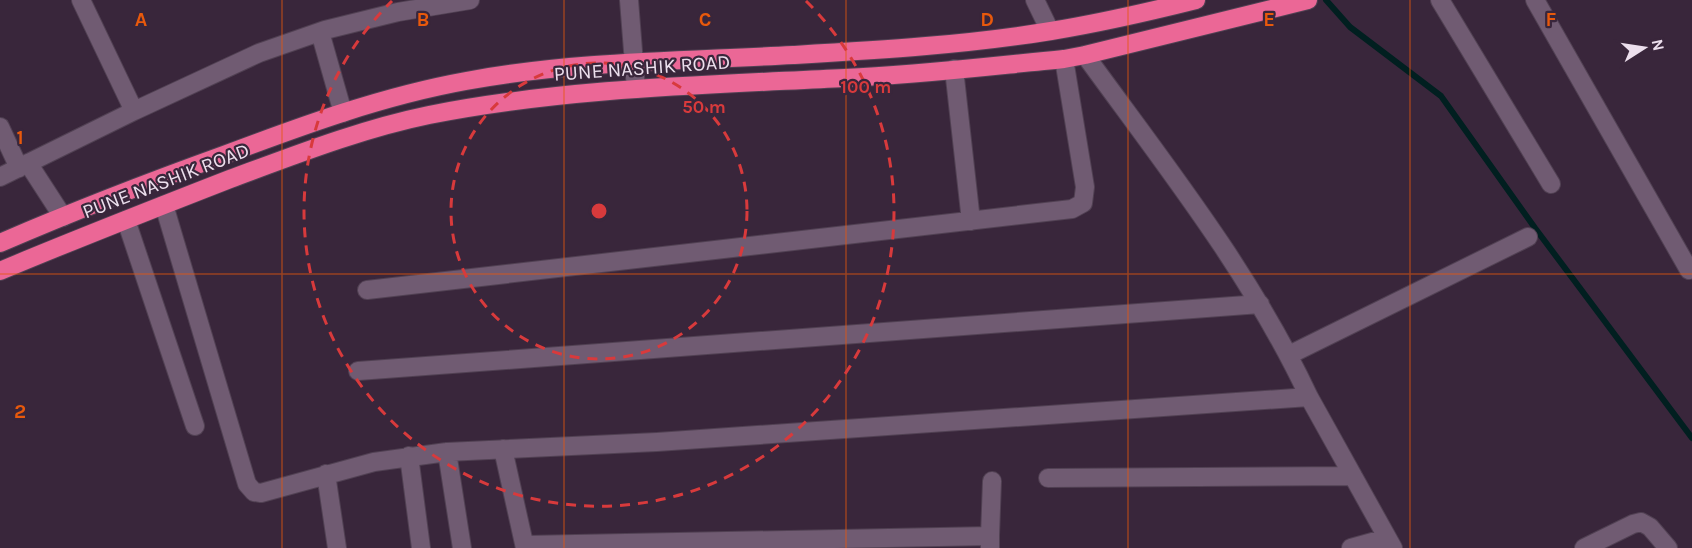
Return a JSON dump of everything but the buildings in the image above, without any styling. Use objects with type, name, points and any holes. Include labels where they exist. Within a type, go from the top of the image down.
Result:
[{"type":"highway","name":"PUNE NASHIK ROAD","points":[[0,243],[160,178],[343,113],[385,100],[466,81],[518,73],[635,62],[806,54],[975,41],[1050,31],[1130,16],[1196,0]]},
{"type":"highway","name":"PUNE NASHIK ROAD","points":[[0,271],[297,154],[368,131],[426,116],[500,103],[636,89],[848,78],[1064,58],[1085,55],[1308,0]]},
{"type":"street","points":[[81,0],[134,111]]},
{"type":"street","points":[[0,177],[134,111],[259,54],[396,6],[470,0]]},
{"type":"street","points":[[629,0],[636,89]]},
{"type":"street","points":[[1035,0],[1050,31]]},
{"type":"street","points":[[1440,0],[1551,184]]},
{"type":"street","points":[[1535,0],[1689,270]]},
{"type":"street","points":[[320,32],[343,113]]},
{"type":"street","points":[[1085,55],[1220,242],[1260,304],[1390,543],[1351,548]]},
{"type":"street","points":[[367,290],[1072,209],[1083,203],[1085,187],[1064,58]]},
{"type":"street","points":[[954,69],[971,221]]},
{"type":"street","points":[[0,127],[23,165],[63,217]]},
{"type":"street","points":[[164,205],[247,483],[254,492],[261,493],[374,462],[447,452],[681,440],[1309,397]]},
{"type":"street","points":[[126,220],[195,426]]},
{"type":"street","points":[[1289,355],[1528,237]]},
{"type":"street","points":[[358,371],[1260,304]]},
{"type":"street","points":[[503,449],[525,546],[990,542],[992,481]]},
{"type":"street","points":[[447,452],[462,548]]},
{"type":"street","points":[[409,456],[421,548]]},
{"type":"street","points":[[326,474],[337,548]]},
{"type":"street","points":[[1048,478],[1353,476]]},
{"type":"street","points":[[1584,548],[1641,522],[1650,527],[1668,548]]},
{"type":"waterway","points":[[1326,0],[1350,27],[1441,96],[1535,228],[1692,438]]}]
